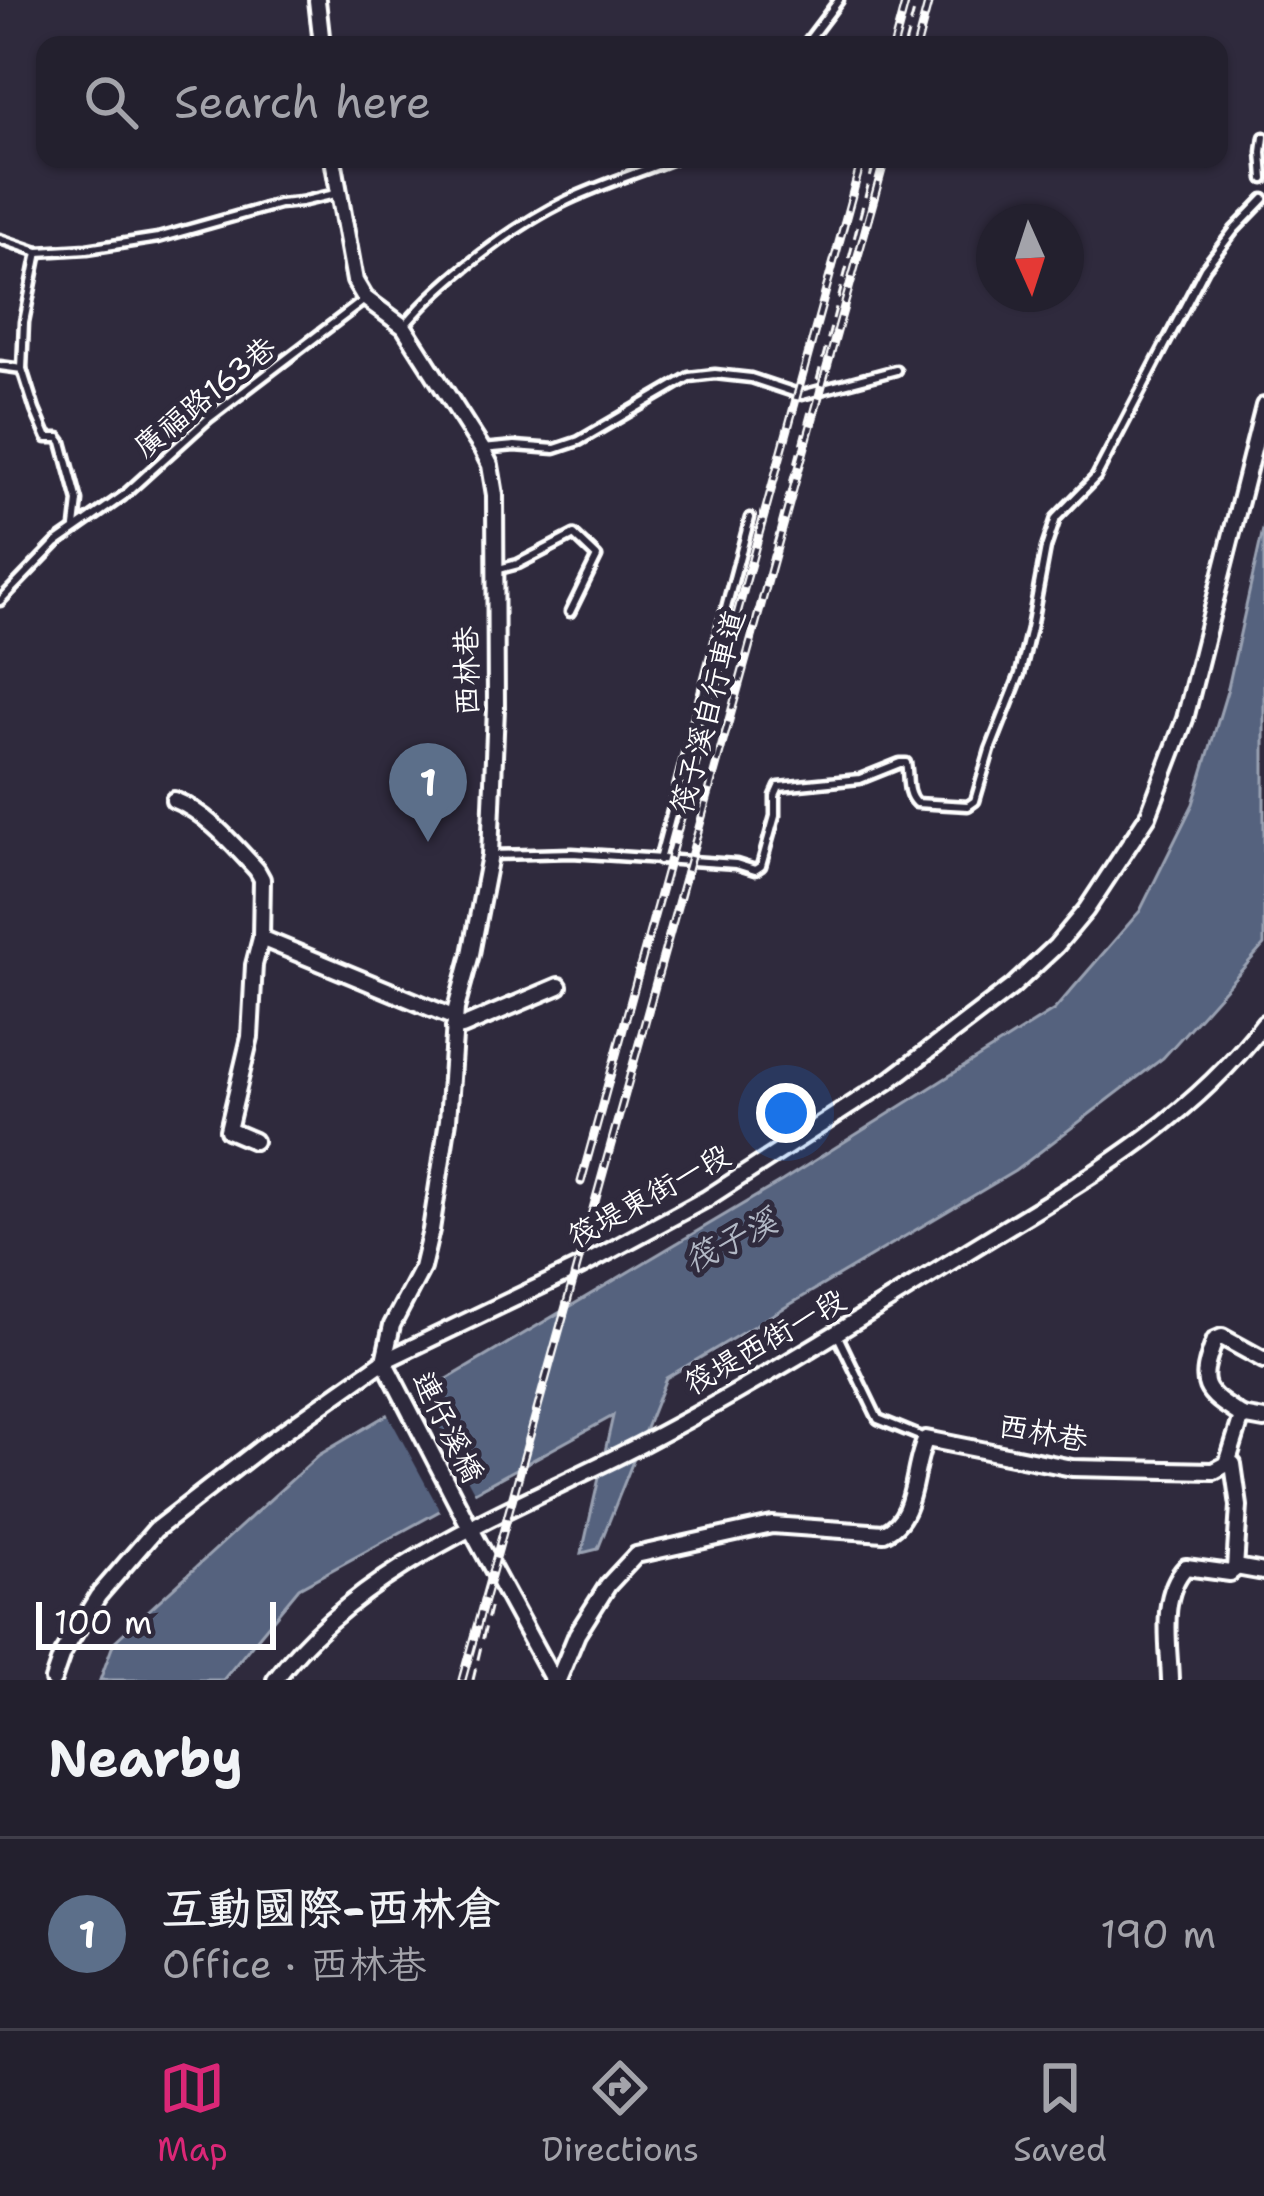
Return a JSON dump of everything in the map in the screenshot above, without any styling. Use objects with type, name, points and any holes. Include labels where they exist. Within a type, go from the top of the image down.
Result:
[{"type":"street","points":[[317,0],[321,36]]},
{"type":"street","points":[[334,168],[355,281],[365,298]]},
{"type":"street","name":"西林巷","points":[[365,298],[404,326],[482,448],[495,495],[496,708],[490,855],[454,1023],[449,1111],[431,1230],[422,1268],[392,1325],[388,1368]]},
{"type":"street","name":"筏堤東街一段","points":[[53,1680],[62,1654],[98,1596],[155,1530],[262,1447],[388,1368],[706,1198],[890,1080],[1012,987],[1056,946],[1148,817],[1185,719],[1264,406]]},
{"type":"street","points":[[174,800],[188,805],[257,870],[263,890],[250,1037],[228,1130],[254,1141]]},
{"type":"street","points":[[261,938],[462,1028],[559,986]]},
{"type":"street","name":"筏堤西街一段","points":[[275,1680],[305,1644],[348,1607],[468,1523],[643,1444],[836,1334],[1106,1166],[1211,1084],[1264,1023]]},
{"type":"street","points":[[1264,1360],[1222,1337],[1215,1340],[1205,1378],[1209,1392],[1221,1404],[1242,1416],[1264,1420]]},
{"type":"street","name":"連仔溪橋","points":[[388,1368],[555,1680]]},
{"type":"street","points":[[1170,1680],[1170,1596],[1180,1573],[1191,1567],[1230,1573],[1235,1567],[1239,1506],[1233,1464],[1227,1464],[1242,1416]]},
{"type":"street","points":[[555,1680],[608,1585],[636,1555],[772,1525],[892,1530],[909,1500],[926,1439]]},
{"type":"street","name":"西林巷","points":[[926,1439],[1072,1468],[1214,1471],[1227,1464]]},
{"type":"street","points":[[1235,1567],[1264,1572]]},
{"type":"lane","points":[[812,36],[839,0]]},
{"type":"lane","points":[[1264,137],[1264,179]]},
{"type":"lane","points":[[404,326],[439,290],[530,220],[650,168]]},
{"type":"lane","points":[[0,239],[38,252],[87,249],[158,238],[279,204],[338,194]]},
{"type":"lane","points":[[490,855],[572,853],[736,864],[755,870],[761,866],[779,787],[849,781],[906,763],[911,798],[916,803],[968,806],[975,801],[989,750],[1020,674],[1056,518],[1096,478],[1205,268],[1264,199]]},
{"type":"lane","points":[[38,252],[24,322],[22,369],[46,438],[62,442],[78,501],[73,530]]},
{"type":"lane","name":"廣福路163巷","points":[[0,601],[56,543],[93,519],[209,418],[365,298]]},
{"type":"lane","points":[[0,366],[22,369]]},
{"type":"lane","points":[[482,448],[555,448],[579,441],[689,377],[751,377],[802,394],[896,370]]},
{"type":"lane","points":[[659,860],[750,518]]},
{"type":"lane","points":[[494,569],[518,564],[574,535],[597,557],[570,613]]},
{"type":"lane","points":[[836,1334],[878,1419],[926,1439]]},
{"type":"path","points":[[907,36],[917,0]]},
{"type":"path","points":[[816,383],[872,168]]},
{"type":"path","name":"筏子溪自行車道","points":[[580,1267],[810,406]]},
{"type":"path","points":[[472,1680],[493,1588]]},
{"type":"water","name":"筏子溪","points":[[1264,525],[1264,945],[1163,1058],[1015,1171],[666,1378],[598,1549],[582,1553],[613,1416],[299,1588],[223,1680],[100,1680],[114,1642],[319,1455],[782,1181],[1054,1010],[1140,911],[1193,804],[1228,688]]},
{"type":"pier","points":[[419,1389],[477,1497],[443,1516],[385,1409]]},
{"type":"railway","points":[[896,36],[906,0]]},
{"type":"railway","points":[[919,36],[929,0]]},
{"type":"railway","points":[[581,1182],[860,168]]},
{"type":"railway","points":[[462,1680],[882,168]]},
{"type":"place","name":"互動國際-西林倉","points":[[428,842]]}]
